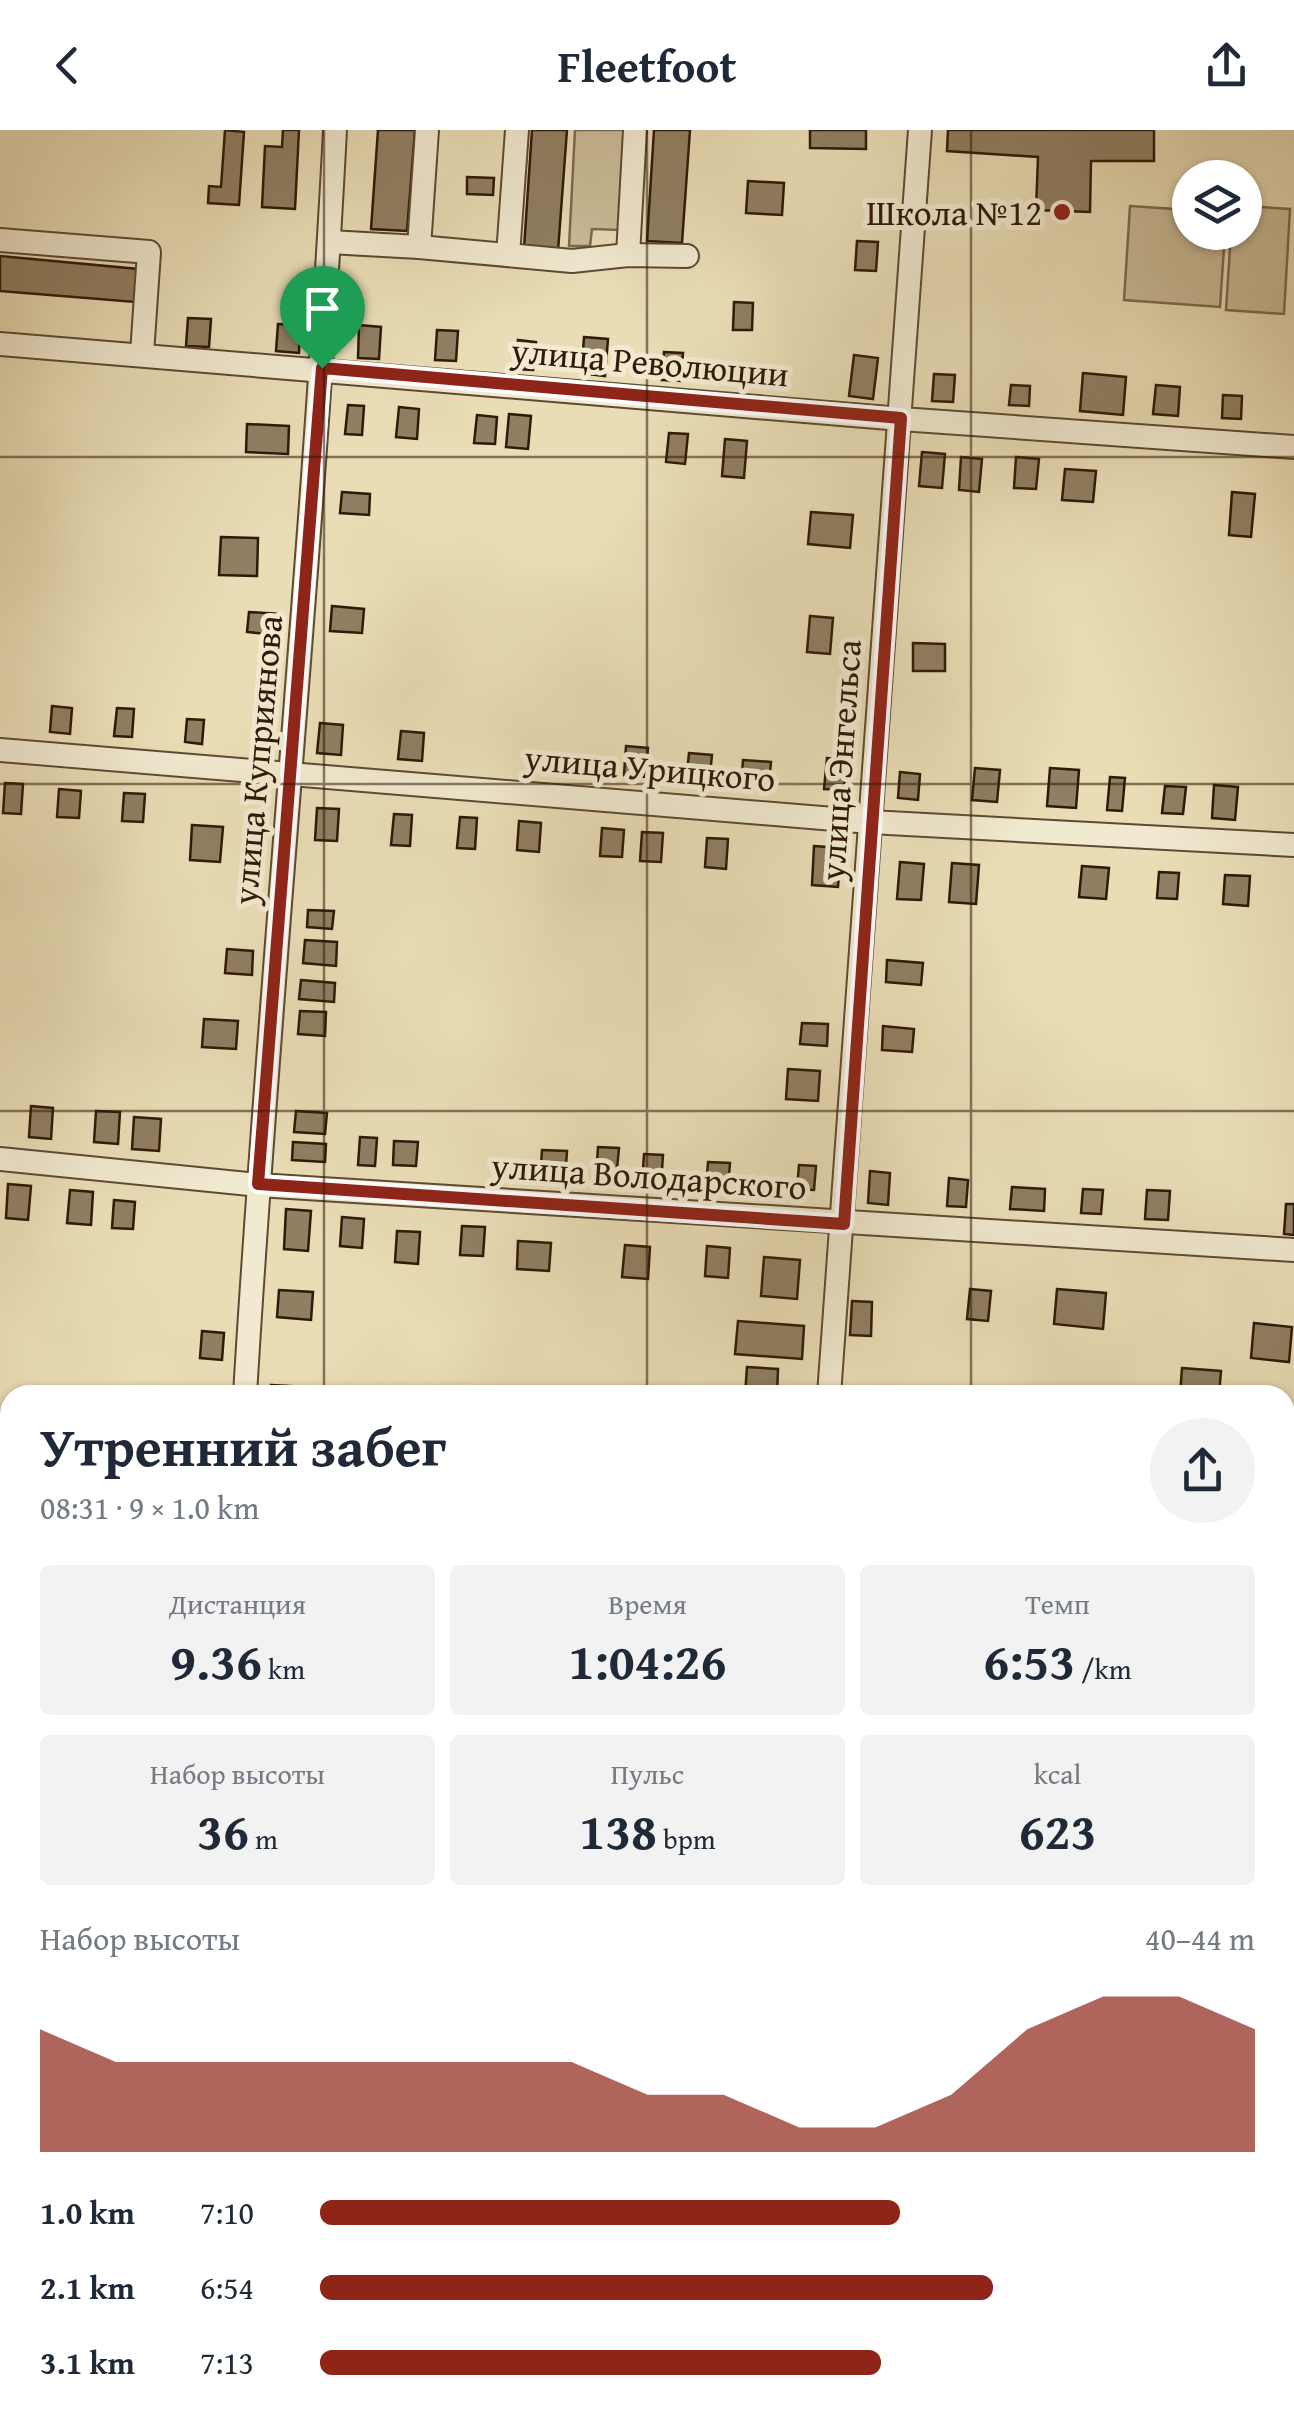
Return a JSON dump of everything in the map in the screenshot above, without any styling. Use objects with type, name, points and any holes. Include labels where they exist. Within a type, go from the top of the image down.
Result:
[{"type":"street","name":"улица Куприянова","points":[[246,1385],[322,368],[335,130]]},
{"type":"street","points":[[419,247],[426,130]]},
{"type":"street","points":[[508,255],[517,130]]},
{"type":"street","points":[[628,255],[635,130]]},
{"type":"street","name":"улица Энгельса","points":[[830,1385],[920,130]]},
{"type":"street","points":[[0,240],[149,252],[142,354]]},
{"type":"street","points":[[329,242],[572,261],[628,255],[688,256]]},
{"type":"street","name":"улица Революции","points":[[0,344],[1294,447]]},
{"type":"street","name":"улица Урицкого","points":[[0,750],[870,822],[1294,845]]},
{"type":"street","name":"улица Володарского","points":[[0,1158],[258,1184],[1294,1250]]},
{"type":"shaded area","points":[[575,130],[626,130],[621,230],[592,229],[590,246],[569,246]]},
{"type":"shaded area","points":[[1130,206],[1172,209],[1172,250],[1224,250],[1220,307],[1124,300]]},
{"type":"shaded area","points":[[1262,207],[1290,209],[1284,314],[1226,310],[1230,250],[1262,250]]},
{"type":"building","points":[[225,130],[244,132],[239,205],[208,203],[209,186],[221,187]]},
{"type":"building","points":[[283,130],[299,130],[295,209],[262,207],[265,146],[282,147]]},
{"type":"building","points":[[378,130],[415,130],[407,231],[371,229]]},
{"type":"building","points":[[532,130],[567,130],[558,251],[524,248]]},
{"type":"building","points":[[654,130],[690,130],[682,243],[647,241]]},
{"type":"building","points":[[810,130],[866,130],[866,149],[810,148]]},
{"type":"building","points":[[948,130],[1154,130],[1154,161],[1091,161],[1090,212],[1036,210],[1038,157],[947,151]]},
{"type":"building","points":[[467,177],[494,178],[493,195],[467,194]]},
{"type":"building","points":[[748,181],[784,183],[782,215],[746,213]]},
{"type":"building","points":[[857,241],[878,242],[876,271],[855,270]]},
{"type":"building","points":[[0,256],[138,269],[135,302],[0,291]]},
{"type":"building","points":[[734,302],[753,303],[752,330],[733,330]]},
{"type":"building","points":[[188,318],[211,319],[209,347],[186,346]]},
{"type":"building","points":[[278,324],[300,325],[299,353],[276,351]]},
{"type":"building","points":[[359,325],[381,327],[379,359],[358,358]]},
{"type":"building","points":[[437,330],[458,331],[456,361],[435,360]]},
{"type":"building","points":[[584,337],[608,339],[605,376],[587,374],[588,365],[582,365]]},
{"type":"building","points":[[518,340],[536,342],[533,370],[515,369]]},
{"type":"building","points":[[664,352],[683,353],[681,381],[662,380]]},
{"type":"building","points":[[854,355],[878,358],[873,399],[849,396]]},
{"type":"building","points":[[1083,373],[1126,377],[1123,415],[1080,411]]},
{"type":"building","points":[[934,374],[955,375],[953,402],[932,401]]},
{"type":"building","points":[[1011,385],[1030,386],[1029,406],[1009,405]]},
{"type":"building","points":[[1156,385],[1180,387],[1178,416],[1153,414]]},
{"type":"building","points":[[1223,395],[1242,396],[1241,419],[1222,418]]},
{"type":"building","points":[[348,405],[364,406],[362,435],[345,434]]},
{"type":"building","points":[[399,407],[419,409],[417,439],[396,437]]},
{"type":"building","points":[[509,414],[531,416],[528,449],[506,447]]},
{"type":"building","points":[[477,415],[497,417],[495,444],[474,443]]},
{"type":"building","points":[[247,424],[289,426],[288,454],[246,452]]},
{"type":"building","points":[[669,433],[688,434],[685,464],[666,462]]},
{"type":"building","points":[[725,439],[747,441],[744,478],[722,476]]},
{"type":"building","points":[[922,452],[945,454],[942,488],[919,486]]},
{"type":"building","points":[[961,457],[982,459],[979,492],[959,490]]},
{"type":"building","points":[[1016,457],[1039,459],[1036,489],[1014,488]]},
{"type":"building","points":[[1065,469],[1096,471],[1093,502],[1062,500]]},
{"type":"building","points":[[342,492],[370,494],[369,515],[340,513]]},
{"type":"building","points":[[1232,492],[1255,494],[1251,537],[1229,535]]},
{"type":"building","points":[[811,512],[853,515],[850,548],[808,544]]},
{"type":"building","points":[[221,537],[258,538],[257,576],[219,575]]},
{"type":"building","points":[[332,606],[364,609],[362,633],[330,631]]},
{"type":"building","points":[[249,612],[280,614],[278,635],[247,632]]},
{"type":"building","points":[[810,616],[833,618],[830,654],[807,652]]},
{"type":"building","points":[[913,643],[945,644],[945,671],[913,671]]},
{"type":"building","points":[[52,706],[72,708],[70,734],[50,732]]},
{"type":"building","points":[[117,708],[134,709],[132,737],[114,736]]},
{"type":"building","points":[[187,719],[204,720],[202,744],[185,742]]},
{"type":"building","points":[[257,720],[273,721],[271,746],[255,745]]},
{"type":"building","points":[[320,723],[343,725],[341,755],[317,753]]},
{"type":"building","points":[[401,731],[424,733],[422,761],[398,759]]},
{"type":"building","points":[[626,746],[648,748],[645,777],[624,775]]},
{"type":"building","points":[[689,753],[712,755],[709,784],[686,782]]},
{"type":"building","points":[[827,758],[846,760],[844,790],[824,789]]},
{"type":"building","points":[[743,760],[771,762],[768,791],[741,788]]},
{"type":"building","points":[[975,768],[1000,770],[997,802],[972,800]]},
{"type":"building","points":[[1050,768],[1079,770],[1076,808],[1047,806]]},
{"type":"building","points":[[900,772],[920,774],[918,800],[898,798]]},
{"type":"building","points":[[1110,777],[1125,778],[1122,811],[1107,810]]},
{"type":"building","points":[[5,783],[23,784],[21,814],[3,813]]},
{"type":"building","points":[[1214,785],[1238,787],[1235,820],[1212,818]]},
{"type":"building","points":[[1165,786],[1186,787],[1183,814],[1162,813]]},
{"type":"building","points":[[59,789],[81,791],[79,818],[57,817]]},
{"type":"building","points":[[124,793],[145,794],[143,822],[122,821]]},
{"type":"building","points":[[317,808],[339,809],[337,841],[315,840]]},
{"type":"building","points":[[394,814],[412,815],[410,846],[391,845]]},
{"type":"building","points":[[460,817],[477,818],[475,849],[457,848]]},
{"type":"building","points":[[519,821],[541,823],[539,852],[517,850]]},
{"type":"building","points":[[192,825],[223,827],[220,862],[190,860]]},
{"type":"building","points":[[602,828],[624,830],[622,857],[600,856]]},
{"type":"building","points":[[642,832],[663,833],[661,862],[640,861]]},
{"type":"building","points":[[707,838],[728,839],[726,869],[705,867]]},
{"type":"building","points":[[814,846],[841,848],[838,887],[812,885]]},
{"type":"building","points":[[900,862],[924,864],[921,900],[897,899]]},
{"type":"building","points":[[952,863],[979,865],[976,904],[949,902]]},
{"type":"building","points":[[1082,866],[1109,868],[1106,899],[1079,897]]},
{"type":"building","points":[[1159,872],[1179,873],[1177,899],[1157,898]]},
{"type":"building","points":[[1225,875],[1250,876],[1248,906],[1223,904]]},
{"type":"building","points":[[308,910],[334,911],[332,929],[307,927]]},
{"type":"building","points":[[305,940],[337,942],[336,966],[303,963]]},
{"type":"building","points":[[227,949],[253,951],[252,975],[225,973]]},
{"type":"building","points":[[887,960],[923,963],[921,985],[886,982]]},
{"type":"building","points":[[301,980],[335,983],[334,1002],[299,999]]},
{"type":"building","points":[[300,1011],[326,1012],[325,1036],[298,1034]]},
{"type":"building","points":[[204,1019],[238,1021],[236,1049],[202,1047]]},
{"type":"building","points":[[802,1023],[828,1024],[827,1046],[800,1044]]},
{"type":"building","points":[[883,1026],[914,1029],[912,1052],[882,1050]]},
{"type":"building","points":[[788,1069],[820,1071],[818,1101],[786,1099]]},
{"type":"building","points":[[31,1106],[53,1108],[51,1139],[29,1137]]},
{"type":"building","points":[[96,1111],[120,1112],[118,1144],[94,1142]]},
{"type":"building","points":[[296,1111],[327,1113],[325,1134],[294,1132]]},
{"type":"building","points":[[134,1117],[161,1119],[159,1151],[132,1149]]},
{"type":"building","points":[[360,1137],[377,1138],[375,1166],[358,1165]]},
{"type":"building","points":[[394,1141],[418,1142],[416,1166],[393,1165]]},
{"type":"building","points":[[293,1142],[326,1144],[325,1162],[292,1160]]},
{"type":"building","points":[[598,1147],[619,1148],[616,1180],[596,1178]]},
{"type":"building","points":[[542,1150],[567,1151],[565,1180],[540,1179]]},
{"type":"building","points":[[644,1154],[663,1155],[661,1185],[642,1183]]},
{"type":"building","points":[[708,1162],[730,1163],[728,1189],[706,1188]]},
{"type":"building","points":[[799,1165],[816,1166],[814,1190],[797,1189]]},
{"type":"building","points":[[870,1171],[890,1173],[888,1205],[868,1203]]},
{"type":"building","points":[[949,1178],[968,1180],[966,1207],[947,1206]]},
{"type":"building","points":[[8,1184],[31,1186],[28,1220],[6,1218]]},
{"type":"building","points":[[1012,1187],[1045,1189],[1044,1211],[1010,1209]]},
{"type":"building","points":[[1083,1189],[1103,1190],[1101,1214],[1081,1213]]},
{"type":"building","points":[[70,1190],[93,1192],[91,1225],[67,1223]]},
{"type":"building","points":[[1147,1190],[1170,1191],[1168,1220],[1145,1219]]},
{"type":"building","points":[[114,1200],[135,1202],[133,1229],[112,1228]]},
{"type":"building","points":[[1286,1204],[1294,1204],[1294,1235],[1284,1234]]},
{"type":"building","points":[[286,1209],[311,1211],[308,1251],[284,1249]]},
{"type":"building","points":[[342,1217],[364,1219],[362,1248],[340,1246]]},
{"type":"building","points":[[462,1226],[485,1227],[483,1256],[460,1255]]},
{"type":"building","points":[[397,1231],[420,1232],[418,1264],[395,1262]]},
{"type":"building","points":[[518,1241],[551,1243],[549,1271],[517,1269]]},
{"type":"building","points":[[625,1245],[650,1247],[648,1279],[622,1277]]},
{"type":"building","points":[[707,1246],[730,1248],[728,1278],[705,1276]]},
{"type":"building","points":[[764,1257],[800,1260],[797,1299],[761,1296]]},
{"type":"building","points":[[970,1289],[991,1291],[988,1321],[967,1319]]},
{"type":"building","points":[[1057,1289],[1106,1293],[1103,1329],[1054,1324]]},
{"type":"building","points":[[279,1290],[313,1292],[311,1320],[277,1317]]},
{"type":"building","points":[[852,1301],[872,1302],[871,1336],[850,1335]]},
{"type":"building","points":[[738,1321],[804,1326],[802,1359],[735,1354]]},
{"type":"building","points":[[1254,1323],[1292,1327],[1289,1362],[1251,1358]]},
{"type":"building","points":[[202,1331],[224,1333],[222,1360],[200,1358]]},
{"type":"building","points":[[747,1367],[778,1369],[777,1385],[746,1385]]},
{"type":"building","points":[[1182,1368],[1221,1371],[1220,1385],[1181,1385]]},
{"type":"place","name":"Школа №12","points":[[1062,212]]},
{"type":"route","points":[[322,368],[901,418],[844,1224],[258,1184],[322,368]]}]
